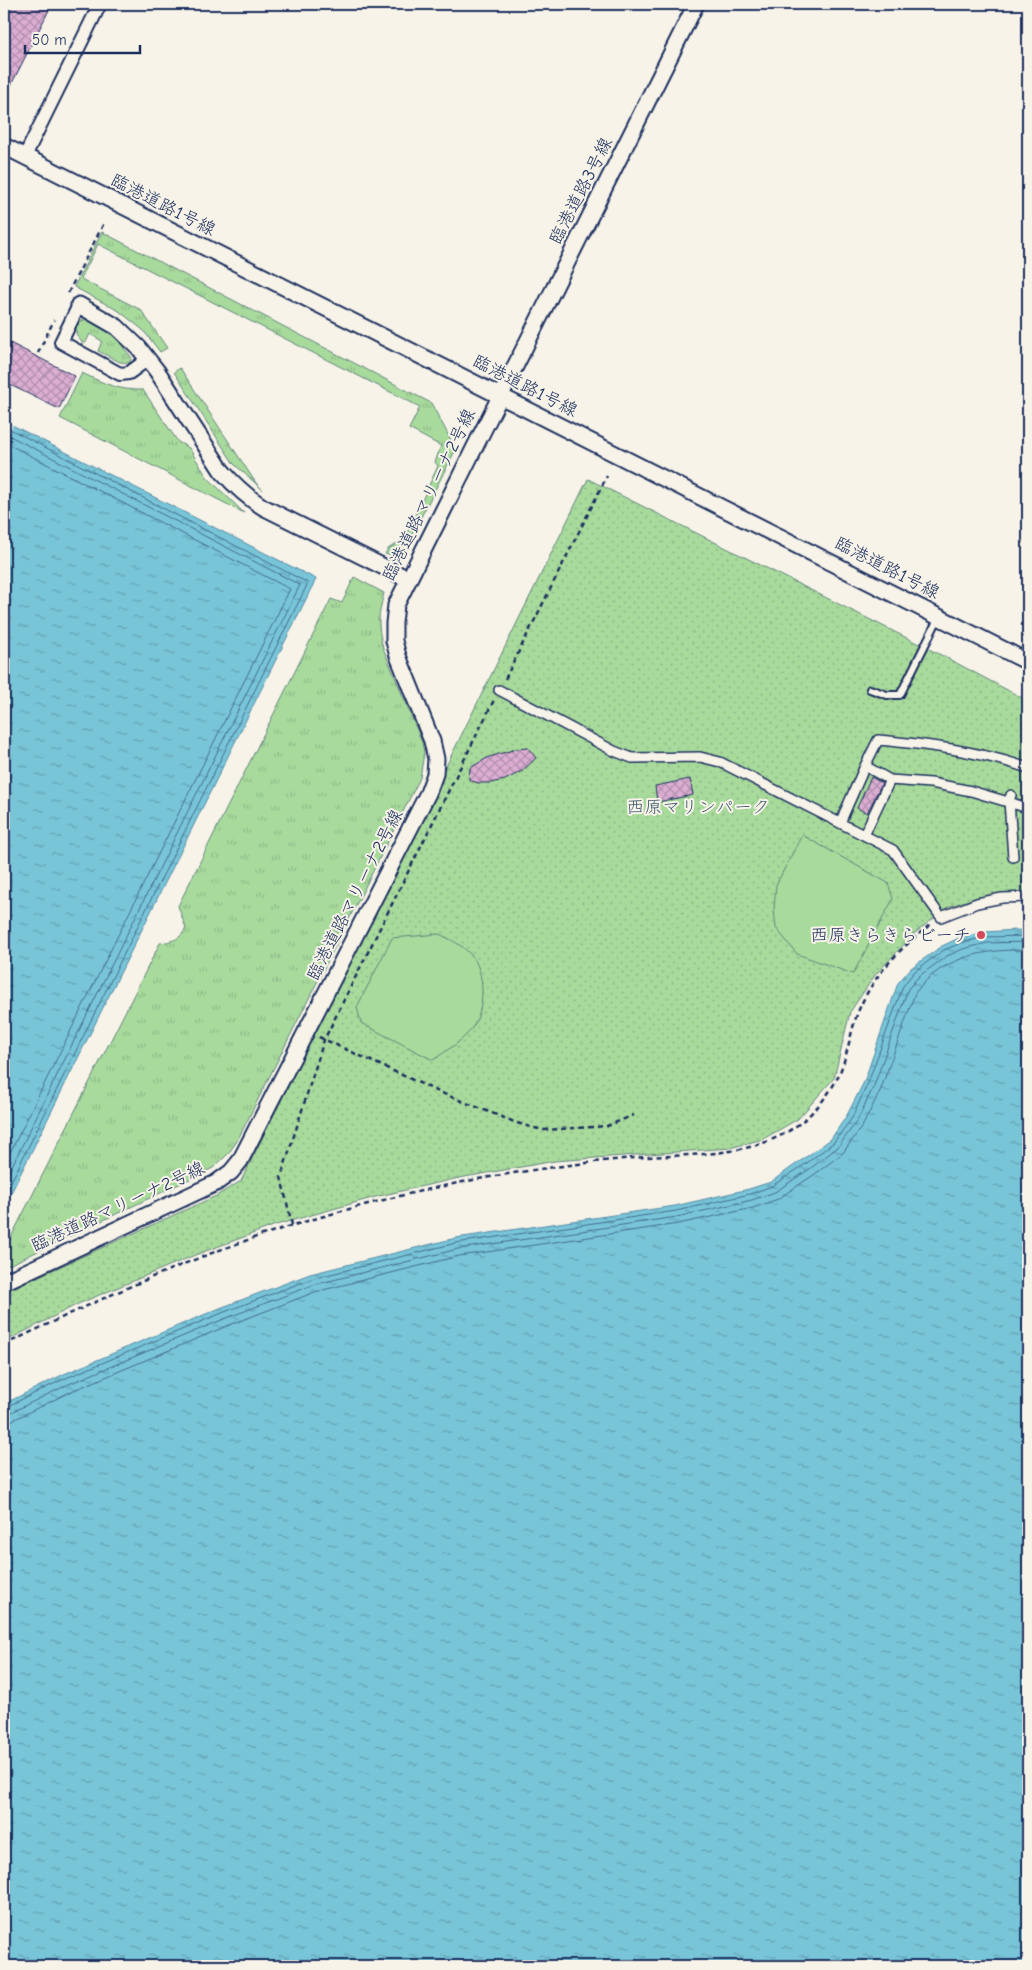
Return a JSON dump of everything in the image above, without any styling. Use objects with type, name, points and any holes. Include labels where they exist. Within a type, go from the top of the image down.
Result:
[{"type":"street","points":[[25,156],[100,4]]},
{"type":"street","name":"臨港道路3号線","points":[[500,395],[696,4]]},
{"type":"street","name":"臨港道路1号線","points":[[4,146],[1028,662]]},
{"type":"street","points":[[148,359],[129,373],[120,374],[61,342],[80,305],[117,326],[129,336],[148,359],[222,471],[248,497],[263,507],[408,579]]},
{"type":"street","name":"臨港道路マリーナ2号線","points":[[4,1282],[216,1183],[232,1172],[240,1160],[428,793],[436,760],[432,741],[398,656],[394,641],[396,605],[500,395]]},
{"type":"street","points":[[499,690],[614,751],[632,758],[700,757],[720,762],[864,835],[893,850],[940,917],[977,902],[1002,898],[1028,897]]},
{"type":"street","points":[[840,823],[878,740],[938,746],[984,755],[1028,768]]},
{"type":"street","points":[[865,766],[890,780],[947,786],[1010,798],[1028,808]]},
{"type":"street","points":[[864,835],[890,780]]},
{"type":"street","points":[[1010,798],[1013,856]]},
{"type":"lane","points":[[870,689],[888,695],[900,695],[940,616]]},
{"type":"path","points":[[66,297],[104,223]]},
{"type":"path","points":[[38,353],[58,314]]},
{"type":"path","points":[[292,1225],[281,1178],[324,1040],[607,476]]},
{"type":"path","points":[[4,1345],[129,1286],[292,1225],[400,1195],[477,1180],[622,1159],[743,1150],[768,1142],[789,1130],[811,1113],[827,1096],[840,1072],[860,1005],[879,974],[910,941],[940,917]]},
{"type":"path","points":[[306,1032],[439,1092],[534,1128],[544,1130],[607,1126],[634,1115]]},
{"type":"green space","points":[[102,232],[431,403],[456,449],[407,544],[398,554],[385,554],[388,549],[404,539],[438,466],[435,462],[441,446],[409,429],[420,407],[98,244],[81,279],[141,310],[167,348],[160,352],[143,330],[119,311],[74,287]]},
{"type":"green space","points":[[86,319],[111,332],[132,358],[129,363],[120,362],[98,351],[102,341],[90,334],[85,344],[80,340],[76,332],[76,326],[77,323]]},
{"type":"green space","points":[[180,368],[256,483],[263,490],[234,464],[174,372]]},
{"type":"green space","points":[[82,373],[119,388],[143,390],[178,442],[189,448],[207,477],[244,513],[60,418]]},
{"type":"green space","name":"西原マリンパーク","points":[[588,479],[947,658],[1028,701],[1028,893],[1004,893],[974,898],[948,907],[915,933],[875,975],[850,1012],[834,1078],[798,1119],[763,1139],[730,1148],[555,1161],[459,1178],[379,1196],[276,1225],[195,1255],[78,1304],[4,1342],[4,1292],[216,1196],[241,1181]]},
{"type":"green space","points":[[354,577],[384,593],[379,620],[381,639],[422,742],[424,753],[420,778],[237,1141],[228,1154],[213,1168],[4,1266],[4,1251],[160,943],[176,939],[186,928],[178,906],[331,599],[342,603]]},
{"type":"green space","points":[[802,835],[888,883],[893,899],[853,974],[797,954],[776,928],[774,909],[776,885]]},
{"type":"green space","points":[[439,934],[457,943],[471,955],[479,971],[482,991],[479,1012],[472,1028],[459,1041],[433,1060],[361,1023],[357,1007],[392,938]]},
{"type":"water","points":[[4,421],[316,579],[4,1207]]},
{"type":"water","points":[[1028,931],[1028,1966],[4,1966],[4,1404],[64,1374],[220,1308],[310,1274],[456,1238],[675,1206],[771,1182],[831,1139],[847,1115],[864,1082],[898,983],[911,968],[942,946],[959,938],[985,932]]},
{"type":"pier","points":[[4,421],[13,425],[4,444]]},
{"type":"building","points":[[4,4],[52,4],[4,99]]},
{"type":"building","points":[[4,340],[75,376],[59,409],[4,382]]},
{"type":"building","points":[[528,748],[536,758],[522,771],[505,780],[490,783],[478,783],[469,780],[470,768],[489,757],[516,749]]},
{"type":"building","points":[[871,777],[882,783],[867,813],[857,808]]},
{"type":"building","points":[[690,779],[693,795],[657,802],[655,786]]},
{"type":"place","name":"西原きらきらビーチ","points":[[981,935]]}]
